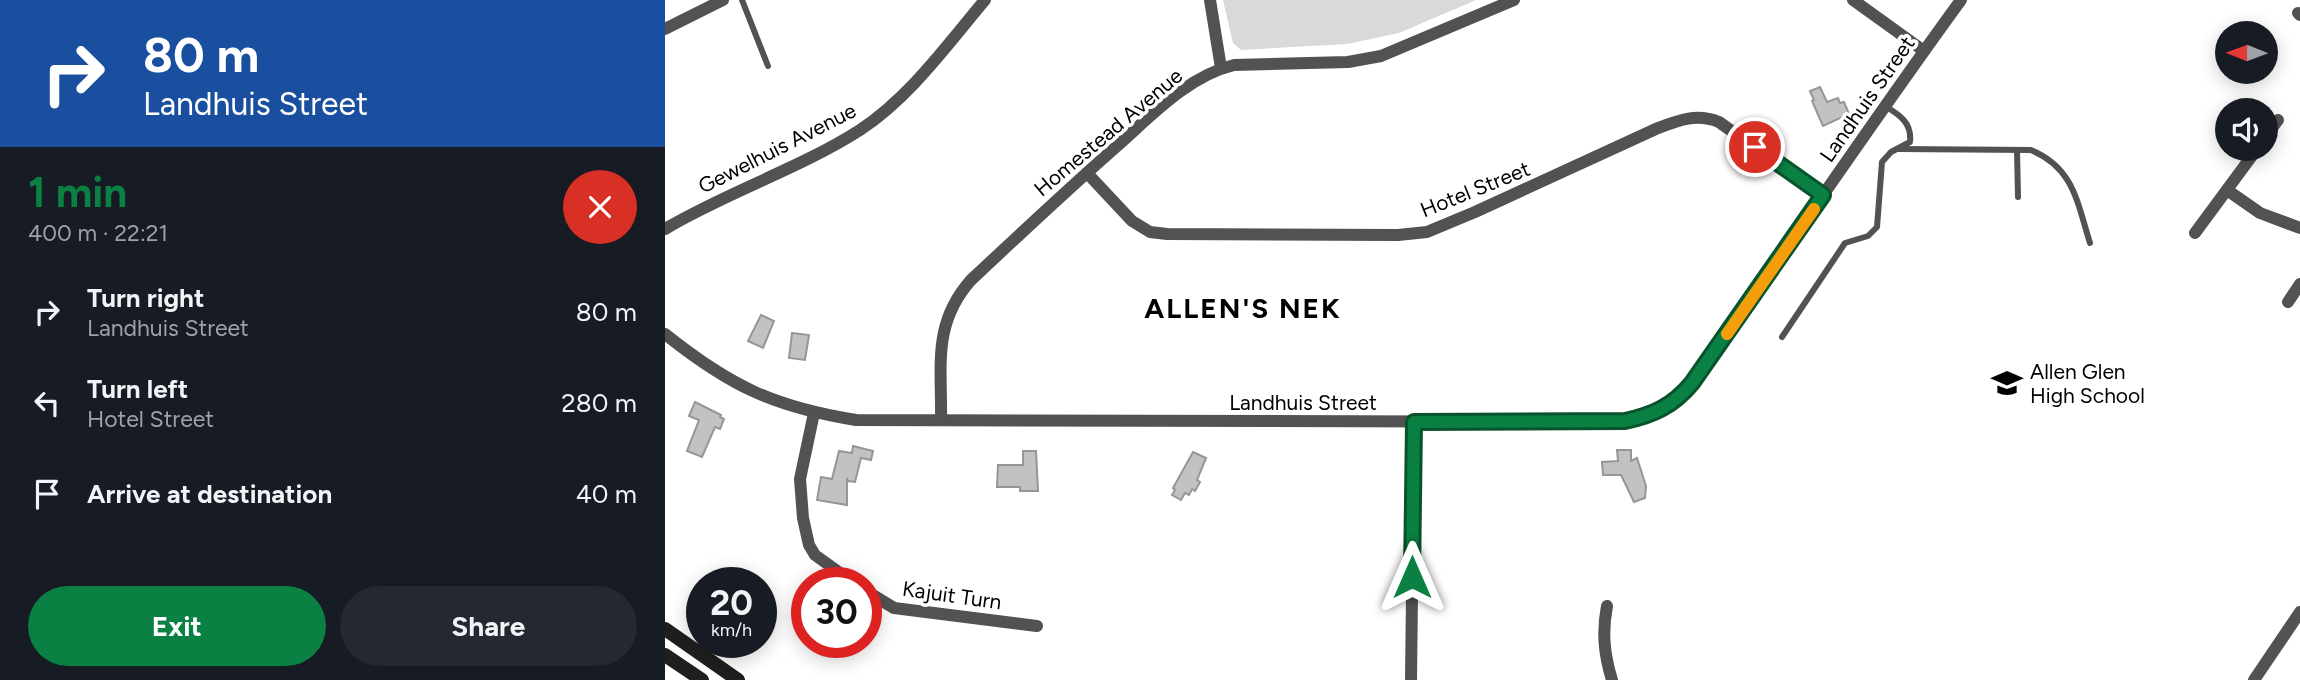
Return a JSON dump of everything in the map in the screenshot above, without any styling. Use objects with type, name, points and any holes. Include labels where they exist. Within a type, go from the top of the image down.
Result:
[{"type":"main road","points":[[665,629],[738,680]]},
{"type":"main road","points":[[665,655],[702,680]]},
{"type":"street","points":[[665,29],[723,0]]},
{"type":"street","name":"Gewelhuis Avenue","points":[[665,229],[862,129],[897,100],[985,0]]},
{"type":"street","points":[[1210,0],[1221,68]]},
{"type":"street","name":"Homestead Avenue","points":[[941,420],[942,332],[957,295],[1087,173],[1173,98],[1221,68],[1348,61],[1381,56],[1514,0]]},
{"type":"street","points":[[1853,0],[1924,51]]},
{"type":"street","name":"Landhuis Street","points":[[665,334],[697,359],[759,395],[814,413],[856,419],[1625,421],[1659,412],[1685,392],[1961,0]]},
{"type":"street","name":"Hotel Street","points":[[1087,173],[1132,221],[1150,232],[1398,235],[1427,232],[1658,128],[1679,120],[1700,117],[1719,122],[1823,195]]},
{"type":"street","points":[[2195,233],[2248,161]]},
{"type":"street","points":[[2227,190],[2260,213],[2300,228]]},
{"type":"street","points":[[2288,302],[2300,284]]},
{"type":"street","points":[[814,413],[800,480],[803,519],[809,545],[815,555],[832,567]]},
{"type":"street","points":[[1411,680],[1414,422]]},
{"type":"street","name":"Kajuit Turn","points":[[882,601],[894,608],[1037,626]]},
{"type":"street","points":[[1607,606],[1603,628],[1604,649],[1612,680]]},
{"type":"street","points":[[2254,680],[2300,612]]},
{"type":"lane","points":[[742,0],[768,66]]},
{"type":"lane","points":[[1783,337],[1845,243],[1868,236],[1877,228],[1882,162],[1885,156],[1910,142],[1911,136],[1903,117],[1885,106]]},
{"type":"lane","points":[[1896,149],[2031,150],[2043,155],[2061,169],[2076,200],[2090,243]]},
{"type":"lane","points":[[2017,150],[2018,197]]},
{"type":"shaded area","points":[[1223,0],[1476,0],[1399,33],[1347,44],[1241,50],[1233,43]]},
{"type":"building","points":[[1820,87],[1827,102],[1838,98],[1840,103],[1844,102],[1849,114],[1823,126],[1810,91]]},
{"type":"building","points":[[761,315],[774,321],[763,348],[748,341]]},
{"type":"building","points":[[792,333],[809,335],[805,360],[789,358]]},
{"type":"building","points":[[695,402],[724,419],[720,429],[715,427],[702,457],[687,451],[699,420],[689,416]]},
{"type":"building","points":[[853,446],[873,451],[871,460],[861,458],[855,482],[848,481],[847,478],[847,505],[817,500],[821,477],[832,479],[839,451],[852,453]]},
{"type":"building","points":[[1617,450],[1631,450],[1631,461],[1637,458],[1646,486],[1645,498],[1634,502],[1621,475],[1603,475],[1602,462],[1618,461]]},
{"type":"building","points":[[1023,451],[1036,451],[1038,491],[1020,491],[1020,487],[997,487],[998,465],[1023,465]]},
{"type":"building","points":[[1193,452],[1206,458],[1197,480],[1200,482],[1195,491],[1192,489],[1189,495],[1185,493],[1181,500],[1172,495],[1175,490],[1173,488]]},
{"type":"slow traffic","points":[[1727,334],[1814,209]]},
{"type":"place","name":"Allen Glen High School","points":[[2007,383]]},
{"type":"district","name":"ALLEN'S NEK","points":[[1243,308]]},
{"type":"route","points":[[1412,577],[1414,422],[1625,421],[1659,412],[1685,392],[1823,195],[1755,147]]}]
